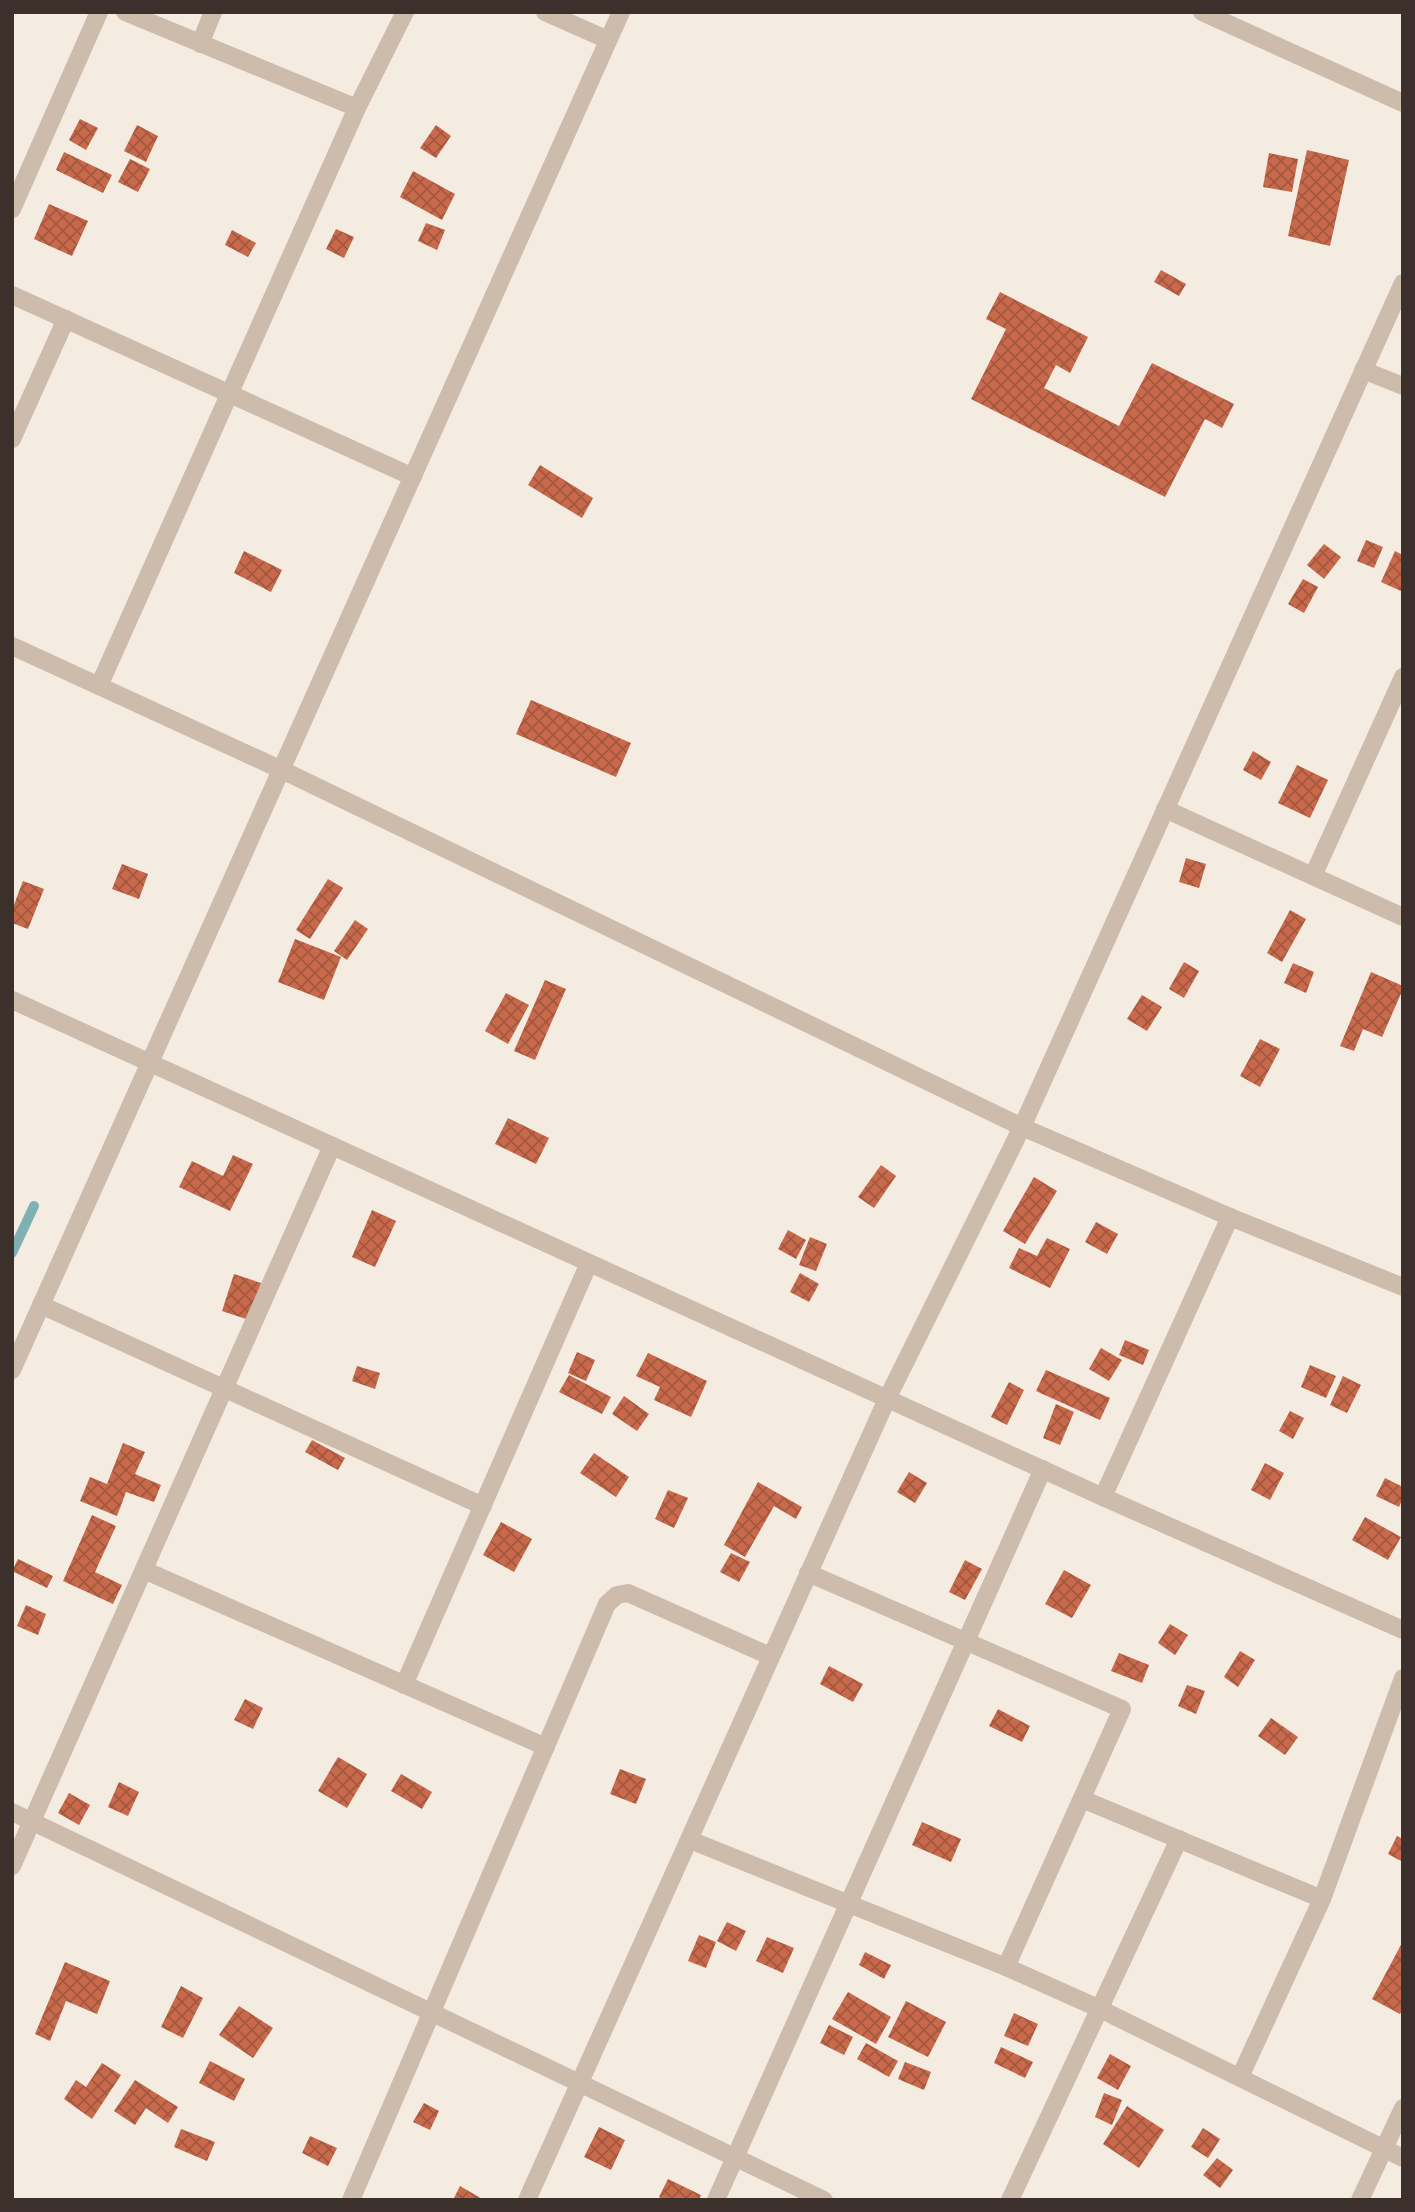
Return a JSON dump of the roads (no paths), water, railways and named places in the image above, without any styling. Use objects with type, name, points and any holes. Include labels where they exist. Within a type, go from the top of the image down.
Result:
[{"type":"street","points":[[12,209],[99,12]]},
{"type":"street","points":[[125,12],[357,108]]},
{"type":"street","points":[[200,44],[214,12]]},
{"type":"street","points":[[99,686],[357,108],[405,12]]},
{"type":"street","points":[[545,12],[608,40]]},
{"type":"street","points":[[12,1370],[621,12]]},
{"type":"street","points":[[1202,12],[1403,103]]},
{"type":"street","points":[[527,2200],[887,1399],[1022,1127],[1403,283]]},
{"type":"street","points":[[12,295],[413,477]]},
{"type":"street","points":[[12,439],[66,319]]},
{"type":"street","points":[[1363,370],[1403,386]]},
{"type":"street","points":[[12,646],[282,770],[1022,1127],[1230,1217],[1403,1287]]},
{"type":"street","points":[[1313,876],[1403,677]]},
{"type":"street","points":[[1164,809],[1403,917]]},
{"type":"street","points":[[12,1000],[887,1399],[1403,1630]]},
{"type":"street","points":[[12,1866],[332,1146]]},
{"type":"street","points":[[1104,1497],[1230,1217]]},
{"type":"street","points":[[404,1685],[589,1263]]},
{"type":"street","points":[[41,1305],[483,1506]]},
{"type":"street","points":[[716,2200],[1043,1469]]},
{"type":"street","points":[[144,1570],[546,1747]]},
{"type":"street","points":[[808,1573],[1122,1709],[1006,1967]]},
{"type":"street","points":[[351,2200],[607,1604],[617,1595],[628,1593],[770,1656]]},
{"type":"street","points":[[1240,2077],[1322,1899],[1403,1678]]},
{"type":"street","points":[[1082,1799],[1322,1899]]},
{"type":"street","points":[[12,1812],[824,2200]]},
{"type":"street","points":[[1010,2200],[1179,1839]]},
{"type":"street","points":[[690,1840],[1006,1967],[1098,2008],[1403,2158]]},
{"type":"street","points":[[1360,2200],[1403,2108]]},
{"type":"waterway","points":[[12,1253],[34,1206]]}]
